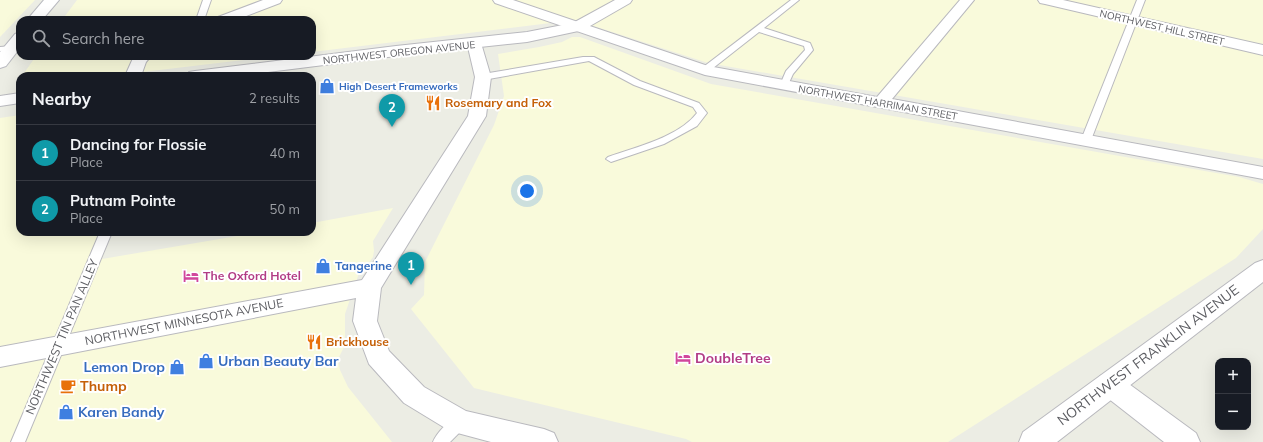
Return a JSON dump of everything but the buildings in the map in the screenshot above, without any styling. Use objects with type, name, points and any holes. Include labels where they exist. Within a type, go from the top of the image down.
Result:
[{"type":"street","points":[[38,16],[52,0]]},
{"type":"street","points":[[234,16],[276,0]]},
{"type":"street","name":"NORTHWEST HARRIMAN STREET","points":[[500,0],[705,70],[1263,174]]},
{"type":"street","name":"NORTHWEST OREGON AVENUE","points":[[227,72],[396,51],[527,37],[578,27],[625,0]]},
{"type":"street","points":[[881,102],[967,0]]},
{"type":"street","name":"NORTHWEST HILL STREET","points":[[1045,0],[1260,51]]},
{"type":"street","points":[[474,43],[483,77],[478,116],[369,287],[366,321],[378,357],[414,395],[460,422],[533,441]]},
{"type":"street","points":[[0,63],[11,45]]},
{"type":"street","points":[[134,72],[139,60]]},
{"type":"street","points":[[0,100],[16,98]]},
{"type":"street","name":"NORTHWEST FRANKLIN AVENUE","points":[[1034,442],[1263,269]]},
{"type":"street","name":"NORTHWEST MINNESOTA AVENUE","points":[[0,357],[369,287]]},
{"type":"street","points":[[1109,384],[1186,442]]},
{"type":"lane","points":[[201,16],[207,0]]},
{"type":"lane","points":[[705,70],[795,0]]},
{"type":"lane","points":[[1086,140],[1141,0]]},
{"type":"lane","points":[[759,29],[806,45],[809,50],[789,73],[784,85]]},
{"type":"lane","points":[[483,77],[583,59],[591,59],[637,83],[696,105],[702,113],[694,124],[661,142],[610,159]]},
{"type":"lane","name":"NORTHWEST TIN PAN ALLEY","points":[[18,442],[104,236]]},
{"type":"lane","points":[[440,442],[460,422]]},
{"type":"shaded area","points":[[0,0],[35,0],[20,16],[16,16],[16,20],[0,37]]},
{"type":"shaded area","points":[[77,0],[1263,0],[1263,159],[708,63],[575,20],[316,52],[316,16],[65,16]]},
{"type":"shaded area","points":[[572,37],[580,37],[711,84],[1239,177],[1263,184],[1263,229],[1236,258],[948,442],[692,442],[686,439],[474,388],[411,309],[424,295],[425,262],[494,125],[504,96],[498,54],[562,42]]},
{"type":"shaded area","points":[[33,60],[243,60],[142,72],[25,72]]},
{"type":"shaded area","points":[[16,116],[16,236],[111,236],[102,259],[237,236],[316,236],[316,222],[393,208],[373,241],[373,257],[365,268],[359,273],[345,314],[345,345],[338,359],[340,370],[348,387],[392,442],[0,442],[0,118]]},
{"type":"place","name":"High Desert Frameworks","points":[[327,86]]},
{"type":"place","name":"Rosemary and Fox","points":[[433,103]]},
{"type":"place","name":"Putnam Pointe","points":[[392,127]]},
{"type":"place","name":"Tangerine","points":[[323,266]]},
{"type":"place","name":"The Oxford Hotel","points":[[191,276]]},
{"type":"place","name":"Dancing for Flossie","points":[[411,285]]},
{"type":"place","name":"Brickhouse","points":[[314,342]]},
{"type":"place","name":"DoubleTree","points":[[683,358]]},
{"type":"place","name":"Urban Beauty Bar","points":[[206,361]]},
{"type":"place","name":"Lemon Drop","points":[[177,367]]},
{"type":"place","name":"Thump","points":[[68,386]]},
{"type":"place","name":"Karen Bandy","points":[[66,412]]}]
